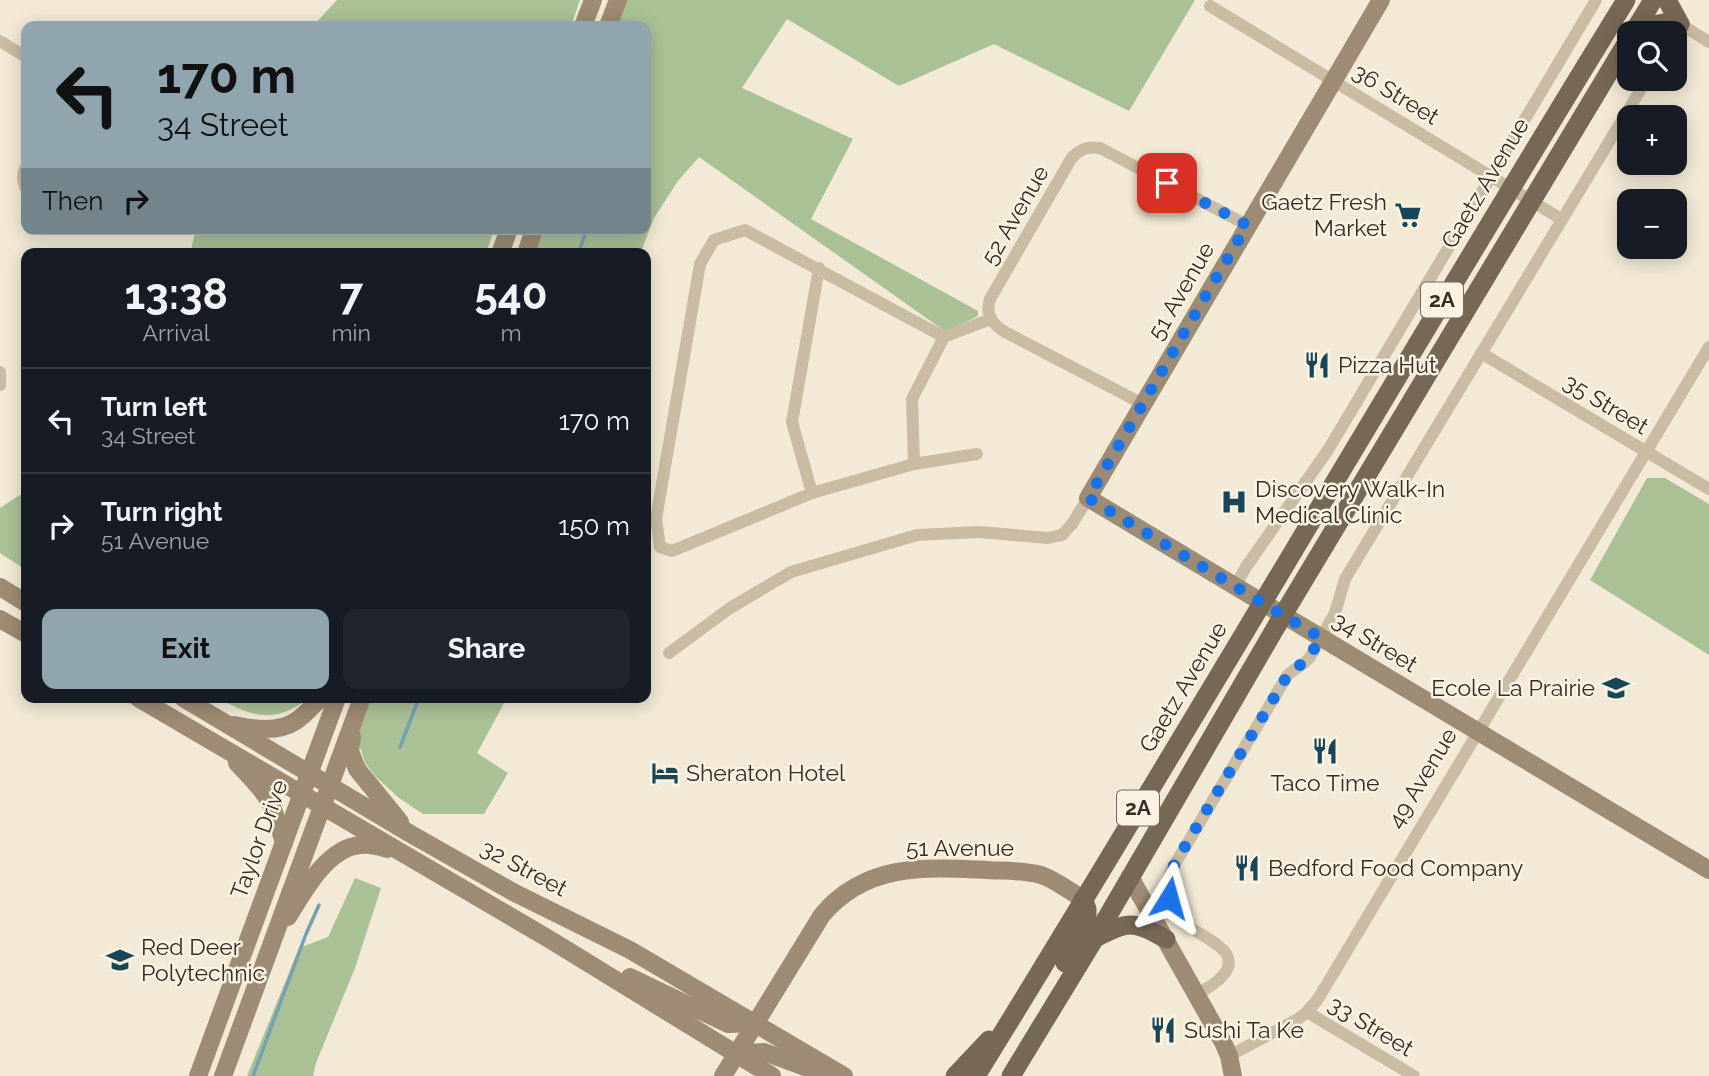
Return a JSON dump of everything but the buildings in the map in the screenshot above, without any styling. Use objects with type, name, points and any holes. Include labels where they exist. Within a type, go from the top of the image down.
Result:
[{"type":"main road","points":[[585,21],[593,0]]},
{"type":"main road","points":[[610,21],[618,0]]},
{"type":"main road","name":"51 Avenue","points":[[1088,498],[1381,0]]},
{"type":"main road","name":"Gaetz Avenue","points":[[976,1076],[1626,0]]},
{"type":"main road","name":"2A","points":[[1641,21],[1653,0]]},
{"type":"main road","points":[[1667,0],[1674,21]]},
{"type":"main road","name":"2A","points":[[1011,1076],[1283,615],[1617,60]]},
{"type":"main road","name":"34 Street","points":[[1088,498],[1709,870]]},
{"type":"main road","points":[[0,587],[21,600]]},
{"type":"main road","points":[[0,619],[21,631]]},
{"type":"main road","name":"32 Street","points":[[147,703],[549,939],[772,1076]]},
{"type":"main road","name":"32 Street","points":[[191,703],[409,833],[513,892],[630,950],[844,1076]]},
{"type":"main road","points":[[222,722],[268,730],[277,729],[297,721],[316,703]]},
{"type":"main road","name":"Taylor Drive","points":[[198,1076],[335,703]]},
{"type":"main road","points":[[359,706],[350,751],[353,760],[357,769],[409,833]]},
{"type":"main road","name":"Taylor Drive","points":[[223,1076],[359,706]]},
{"type":"main road","points":[[1189,724],[1178,768],[1134,845],[1128,870],[1229,1056],[1233,1076]]},
{"type":"main road","points":[[223,747],[265,794],[284,843]]},
{"type":"main road","points":[[270,946],[313,877],[340,850],[357,845],[371,845],[399,851]]},
{"type":"main road","name":"51 Avenue","points":[[723,1076],[822,915],[851,889],[875,877],[913,869],[1031,873],[1050,879],[1083,899]]},
{"type":"main road","points":[[1044,1023],[1043,1010],[1053,985],[1087,922],[1087,909],[1083,899]]},
{"type":"main road","points":[[1094,938],[1119,926],[1133,924],[1143,926],[1166,939]]},
{"type":"main road","points":[[549,939],[728,1024],[756,1023]]},
{"type":"main road","points":[[955,1076],[1014,1014]]},
{"type":"main road","points":[[736,1054],[764,1052],[830,1076]]},
{"type":"street","points":[[1235,586],[1328,450],[1596,0]]},
{"type":"street","name":"36 Street","points":[[1209,6],[1561,219]]},
{"type":"street","points":[[1687,33],[1709,42]]},
{"type":"street","points":[[0,41],[21,54]]},
{"type":"street","points":[[1196,993],[1209,988],[1221,978],[1228,960],[1223,949],[1183,923],[1175,914],[1168,892],[1169,876],[1175,863],[1287,676],[1307,660],[1321,638],[1337,608],[1345,579],[1640,91]]},
{"type":"street","name":"52 Avenue","points":[[991,319],[988,308],[990,299],[1071,159],[1081,150],[1097,148],[1247,225]]},
{"type":"street","points":[[944,337],[745,230],[714,240],[701,264],[684,358],[656,519],[660,547],[672,551],[812,493],[914,464],[977,454]]},
{"type":"street","points":[[812,493],[792,422],[819,268]]},
{"type":"street","points":[[914,464],[912,400],[944,337],[991,319],[1005,331],[1143,404]]},
{"type":"street","name":"49 Avenue","points":[[1229,1056],[1298,1019],[1318,999],[1709,347]]},
{"type":"street","name":"35 Street","points":[[1481,353],[1709,489]]},
{"type":"street","points":[[0,372],[0,385]]},
{"type":"street","points":[[669,653],[730,608],[791,572],[917,535],[979,532],[1048,538],[1062,534],[1072,524],[1088,498]]},
{"type":"street","name":"33 Street","points":[[1307,1012],[1414,1076]]},
{"type":"green space","points":[[337,0],[580,0],[573,21],[318,21]]},
{"type":"green space","points":[[626,0],[1195,0],[1129,111],[994,44],[899,86],[787,19],[742,88],[853,139],[811,219],[978,311],[978,316],[946,332],[699,157],[678,181],[651,226],[651,21],[618,21]]},
{"type":"green space","points":[[195,235],[492,235],[488,248],[191,248]]},
{"type":"green space","points":[[540,235],[647,235],[642,248],[534,248]]},
{"type":"green space","points":[[1647,478],[1665,478],[1709,504],[1709,655],[1590,580]]},
{"type":"green space","points":[[21,494],[21,567],[0,553],[0,508]]},
{"type":"green space","points":[[228,703],[301,703],[274,715],[255,714]]},
{"type":"green space","points":[[369,703],[504,703],[477,753],[508,773],[484,814],[423,814],[399,798],[376,777],[365,763],[358,733]]},
{"type":"green space","points":[[355,878],[381,888],[355,968],[313,1076],[247,1076],[299,948],[328,937]]},
{"type":"waterway","points":[[580,248],[585,235]]},
{"type":"waterway","points":[[400,747],[417,703]]},
{"type":"waterway","points":[[253,1076],[319,905]]},
{"type":"place","name":"Gaetz Fresh Market","points":[[1408,215]]},
{"type":"place","name":"Pizza Hut","points":[[1317,365]]},
{"type":"place","name":"Discovery Walk-In Medical Clinic","points":[[1234,502]]},
{"type":"place","name":"Ecole La Prairie","points":[[1616,688]]},
{"type":"place","name":"Taco Time","points":[[1325,751]]},
{"type":"place","name":"Sheraton Hotel","points":[[665,773]]},
{"type":"place","name":"Bedford Food Company","points":[[1247,868]]},
{"type":"place","name":"Red Deer Polytechnic","points":[[120,960]]},
{"type":"place","name":"Sushi Ta Ke","points":[[1163,1030]]},
{"type":"route","points":[[1167,183],[1247,225],[1088,498],[1321,638],[1305,663],[1287,676],[1175,863],[1169,876],[1169,898]]}]
